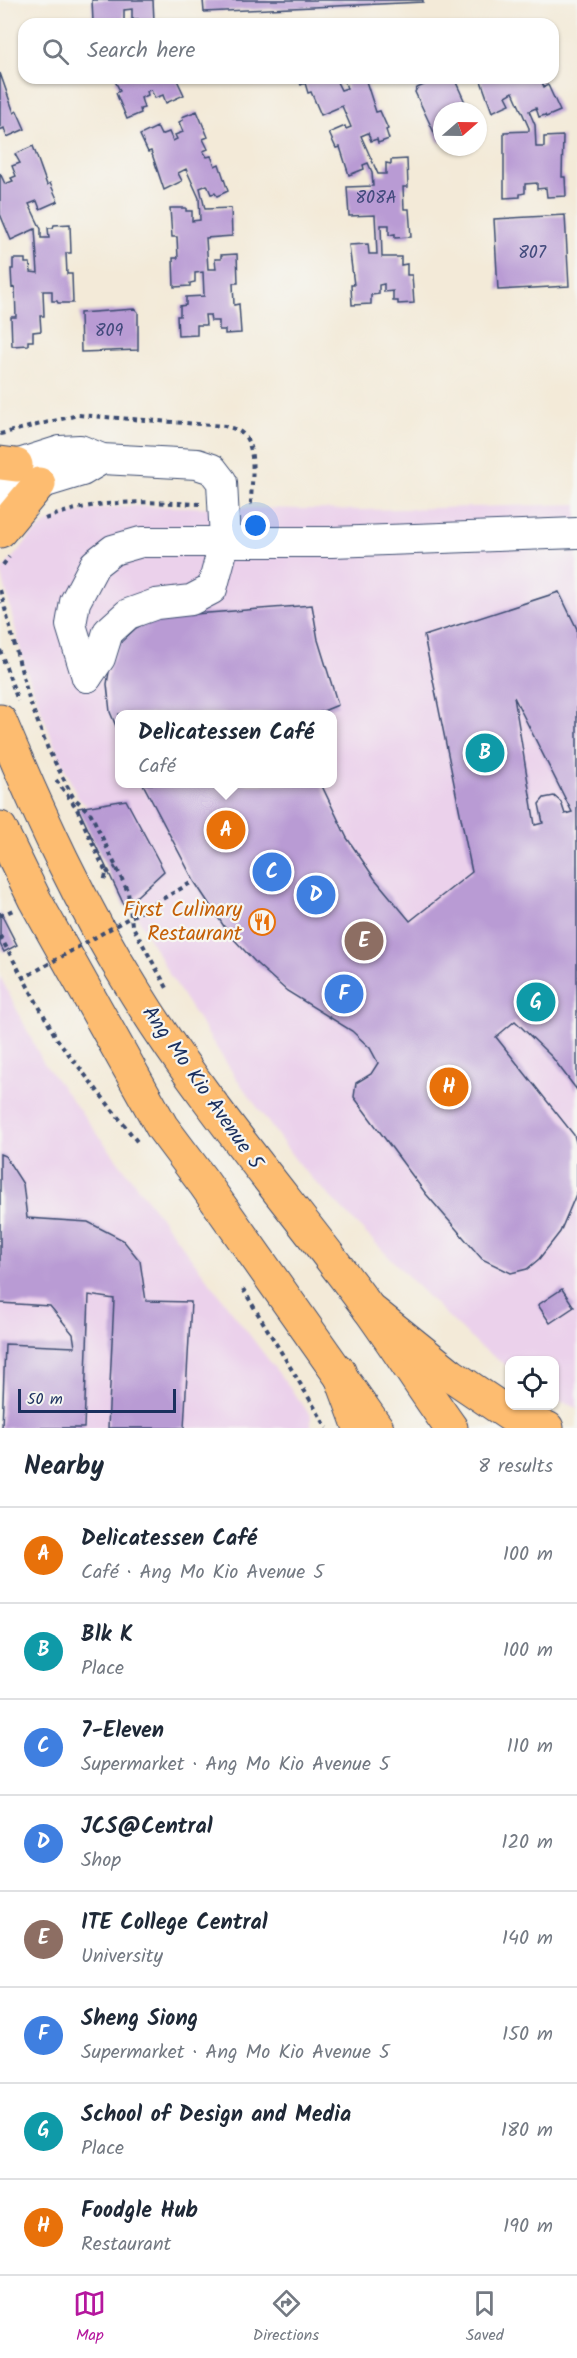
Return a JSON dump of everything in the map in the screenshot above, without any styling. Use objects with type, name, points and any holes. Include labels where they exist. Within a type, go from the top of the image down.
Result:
[{"type":"main road","points":[[8,540],[14,471]]},
{"type":"main road","name":"Ang Mo Kio Avenue 5","points":[[11,715],[37,809],[68,872],[135,993],[251,1159],[369,1309],[451,1428]]},
{"type":"main road","points":[[0,828],[40,911],[162,1127],[339,1371],[377,1428]]},
{"type":"main road","points":[[369,1309],[451,1375],[516,1419],[547,1428]]},
{"type":"main road","points":[[339,1371],[360,1428]]},
{"type":"street","points":[[0,496],[14,471],[82,471],[102,459],[197,464],[212,469],[222,482],[225,540],[212,589],[191,600],[156,604],[128,614],[108,632],[100,658],[87,677],[71,625],[75,602],[95,564],[113,550],[141,543],[225,540],[332,542],[577,533]]},
{"type":"path","points":[[37,526],[66,511],[96,504],[127,502],[224,504]]},
{"type":"path","points":[[1,565],[8,540]]},
{"type":"path","points":[[0,590],[29,699],[48,748],[73,797],[106,873],[116,867]]},
{"type":"path","points":[[0,650],[11,715]]},
{"type":"path","points":[[56,779],[76,807]]},
{"type":"path","points":[[73,797],[91,814],[128,892],[132,925],[168,990]]},
{"type":"path","points":[[22,979],[194,881]]},
{"type":"path","points":[[0,936],[57,1039],[143,1149]]},
{"type":"path","points":[[239,1282],[327,1428]]},
{"type":"shaded area","points":[[577,504],[577,1408],[559,1401],[559,1356],[505,1356],[505,1365],[478,1345],[439,1308],[300,1166],[236,1078],[169,974],[132,907],[129,877],[100,818],[78,798],[53,742],[24,664],[1,571],[32,535],[47,523],[68,514],[131,506],[363,510]]},
{"type":"shaded area","points":[[0,976],[43,1062],[311,1416],[311,1428],[0,1428]]},
{"type":"building","points":[[92,0],[153,0],[154,18],[132,18],[132,9],[124,10],[124,18],[93,18]]},
{"type":"building","points":[[203,0],[423,0],[423,2],[204,12]]},
{"type":"building","points":[[0,73],[14,113],[17,111],[25,129],[7,137],[4,128],[0,130]]},
{"type":"building","points":[[116,84],[179,84],[184,95],[166,103],[163,95],[155,98],[151,90],[147,91],[148,95],[141,98],[144,108],[140,109],[141,113],[127,119],[116,93],[120,91]]},
{"type":"building","points":[[305,84],[338,84],[341,90],[347,88],[345,84],[367,84],[376,112],[380,111],[388,129],[386,130],[389,139],[378,143],[377,139],[371,141],[368,133],[361,136],[378,174],[386,174],[386,163],[391,164],[391,160],[407,159],[408,187],[403,187],[404,209],[409,209],[411,237],[395,238],[395,234],[389,235],[389,225],[381,225],[382,257],[401,257],[401,265],[407,264],[407,275],[412,275],[414,303],[398,304],[398,301],[393,301],[393,291],[384,292],[384,284],[379,285],[379,294],[371,295],[371,304],[352,305],[351,285],[354,285],[349,245],[368,244],[369,254],[377,254],[375,215],[349,216],[347,187],[373,186],[372,172],[368,163],[363,165],[364,169],[349,175],[340,147],[336,148],[329,133],[345,126],[346,129],[351,127],[342,106],[321,115],[311,92],[308,93]]},
{"type":"building","points":[[426,84],[457,84],[465,102],[433,102],[433,130],[415,92],[417,88]]},
{"type":"building","points":[[482,84],[543,84],[544,87],[548,85],[560,111],[546,117],[545,115],[539,117],[536,108],[529,111],[535,125],[536,147],[544,147],[544,137],[563,136],[562,177],[565,177],[566,196],[547,197],[546,188],[537,189],[537,183],[525,184],[525,193],[520,194],[520,197],[504,198],[504,132],[529,131],[529,128],[513,92],[506,96],[510,104],[492,112]]},
{"type":"building","points":[[197,111],[208,137],[203,139],[208,149],[203,151],[207,157],[211,156],[215,166],[219,164],[228,191],[217,196],[215,193],[211,194],[207,185],[200,188],[205,209],[231,208],[232,236],[206,238],[208,269],[216,269],[215,259],[221,259],[221,255],[237,254],[238,283],[233,283],[234,305],[239,304],[241,333],[225,334],[225,330],[219,330],[219,321],[211,321],[210,315],[205,315],[206,325],[197,325],[197,335],[178,336],[177,316],[180,316],[180,306],[186,305],[186,297],[204,296],[203,272],[195,273],[195,282],[190,283],[190,286],[174,287],[173,258],[178,258],[177,237],[172,237],[170,208],[186,208],[186,211],[192,211],[192,221],[200,220],[199,198],[186,169],[178,173],[182,181],[164,190],[151,151],[148,152],[140,135],[157,127],[161,135],[169,132],[173,141],[177,139],[175,135],[183,132],[179,122],[183,120],[182,117]]},
{"type":"building","points":[[33,146],[47,185],[50,183],[58,201],[40,209],[37,201],[29,204],[41,229],[41,238],[49,238],[48,228],[53,228],[54,225],[70,224],[71,253],[66,253],[67,274],[72,274],[73,303],[52,301],[52,291],[43,291],[44,316],[40,316],[41,331],[33,332],[33,341],[28,341],[28,345],[12,346],[11,317],[16,317],[15,287],[12,288],[11,269],[13,269],[13,259],[25,259],[25,263],[30,263],[31,272],[38,273],[35,229],[11,240],[0,214],[0,173],[5,184],[13,181],[11,178],[16,176],[12,166],[20,163],[15,154]]},
{"type":"building","points":[[565,215],[569,286],[498,290],[494,219]]},
{"type":"building","points":[[135,309],[138,312],[138,350],[81,352],[80,313]]},
{"type":"building","points":[[559,592],[577,629],[577,1090],[552,1057],[515,1021],[496,1037],[574,1135],[577,1145],[577,1192],[560,1232],[539,1259],[527,1269],[511,1273],[482,1259],[426,1194],[354,1097],[356,1083],[371,1074],[378,1063],[370,1048],[352,1031],[287,991],[229,934],[194,881],[145,788],[323,788],[347,838],[375,879],[410,921],[472,872],[424,636]],"holes":[[[514,697],[572,812],[565,814],[561,802],[554,796],[544,798],[539,804],[543,823],[535,825]]]},
{"type":"building","points":[[312,605],[318,640],[338,705],[326,710],[115,710],[115,724],[110,712],[107,684],[110,666],[121,642],[136,628],[156,617]]},
{"type":"building","points":[[126,800],[164,871],[125,907],[78,808]]},
{"type":"building","points":[[0,912],[17,945],[4,952],[0,944]]},
{"type":"building","points":[[0,1154],[5,1156],[23,1184],[27,1218],[88,1222],[123,1240],[140,1261],[146,1301],[191,1302],[184,1428],[108,1428],[114,1299],[89,1295],[84,1428],[2,1428],[5,1344],[75,1347],[73,1334],[50,1306],[0,1303]]},
{"type":"building","points":[[562,1289],[574,1307],[550,1323],[538,1305]]},
{"type":"place","name":"Blk K","points":[[485,753]]},
{"type":"place","name":"Delicatessen Café","points":[[226,830]]},
{"type":"place","name":"7-Eleven","points":[[272,872]]},
{"type":"place","name":"JCS@Central","points":[[316,895]]},
{"type":"place","name":"First Culinary Restaurant","points":[[262,922]]},
{"type":"place","name":"ITE College Central","points":[[364,941]]},
{"type":"place","name":"Sheng Siong","points":[[344,994]]},
{"type":"place","name":"School of Design and Media","points":[[536,1002]]},
{"type":"place","name":"Foodgle Hub","points":[[449,1087]]}]
